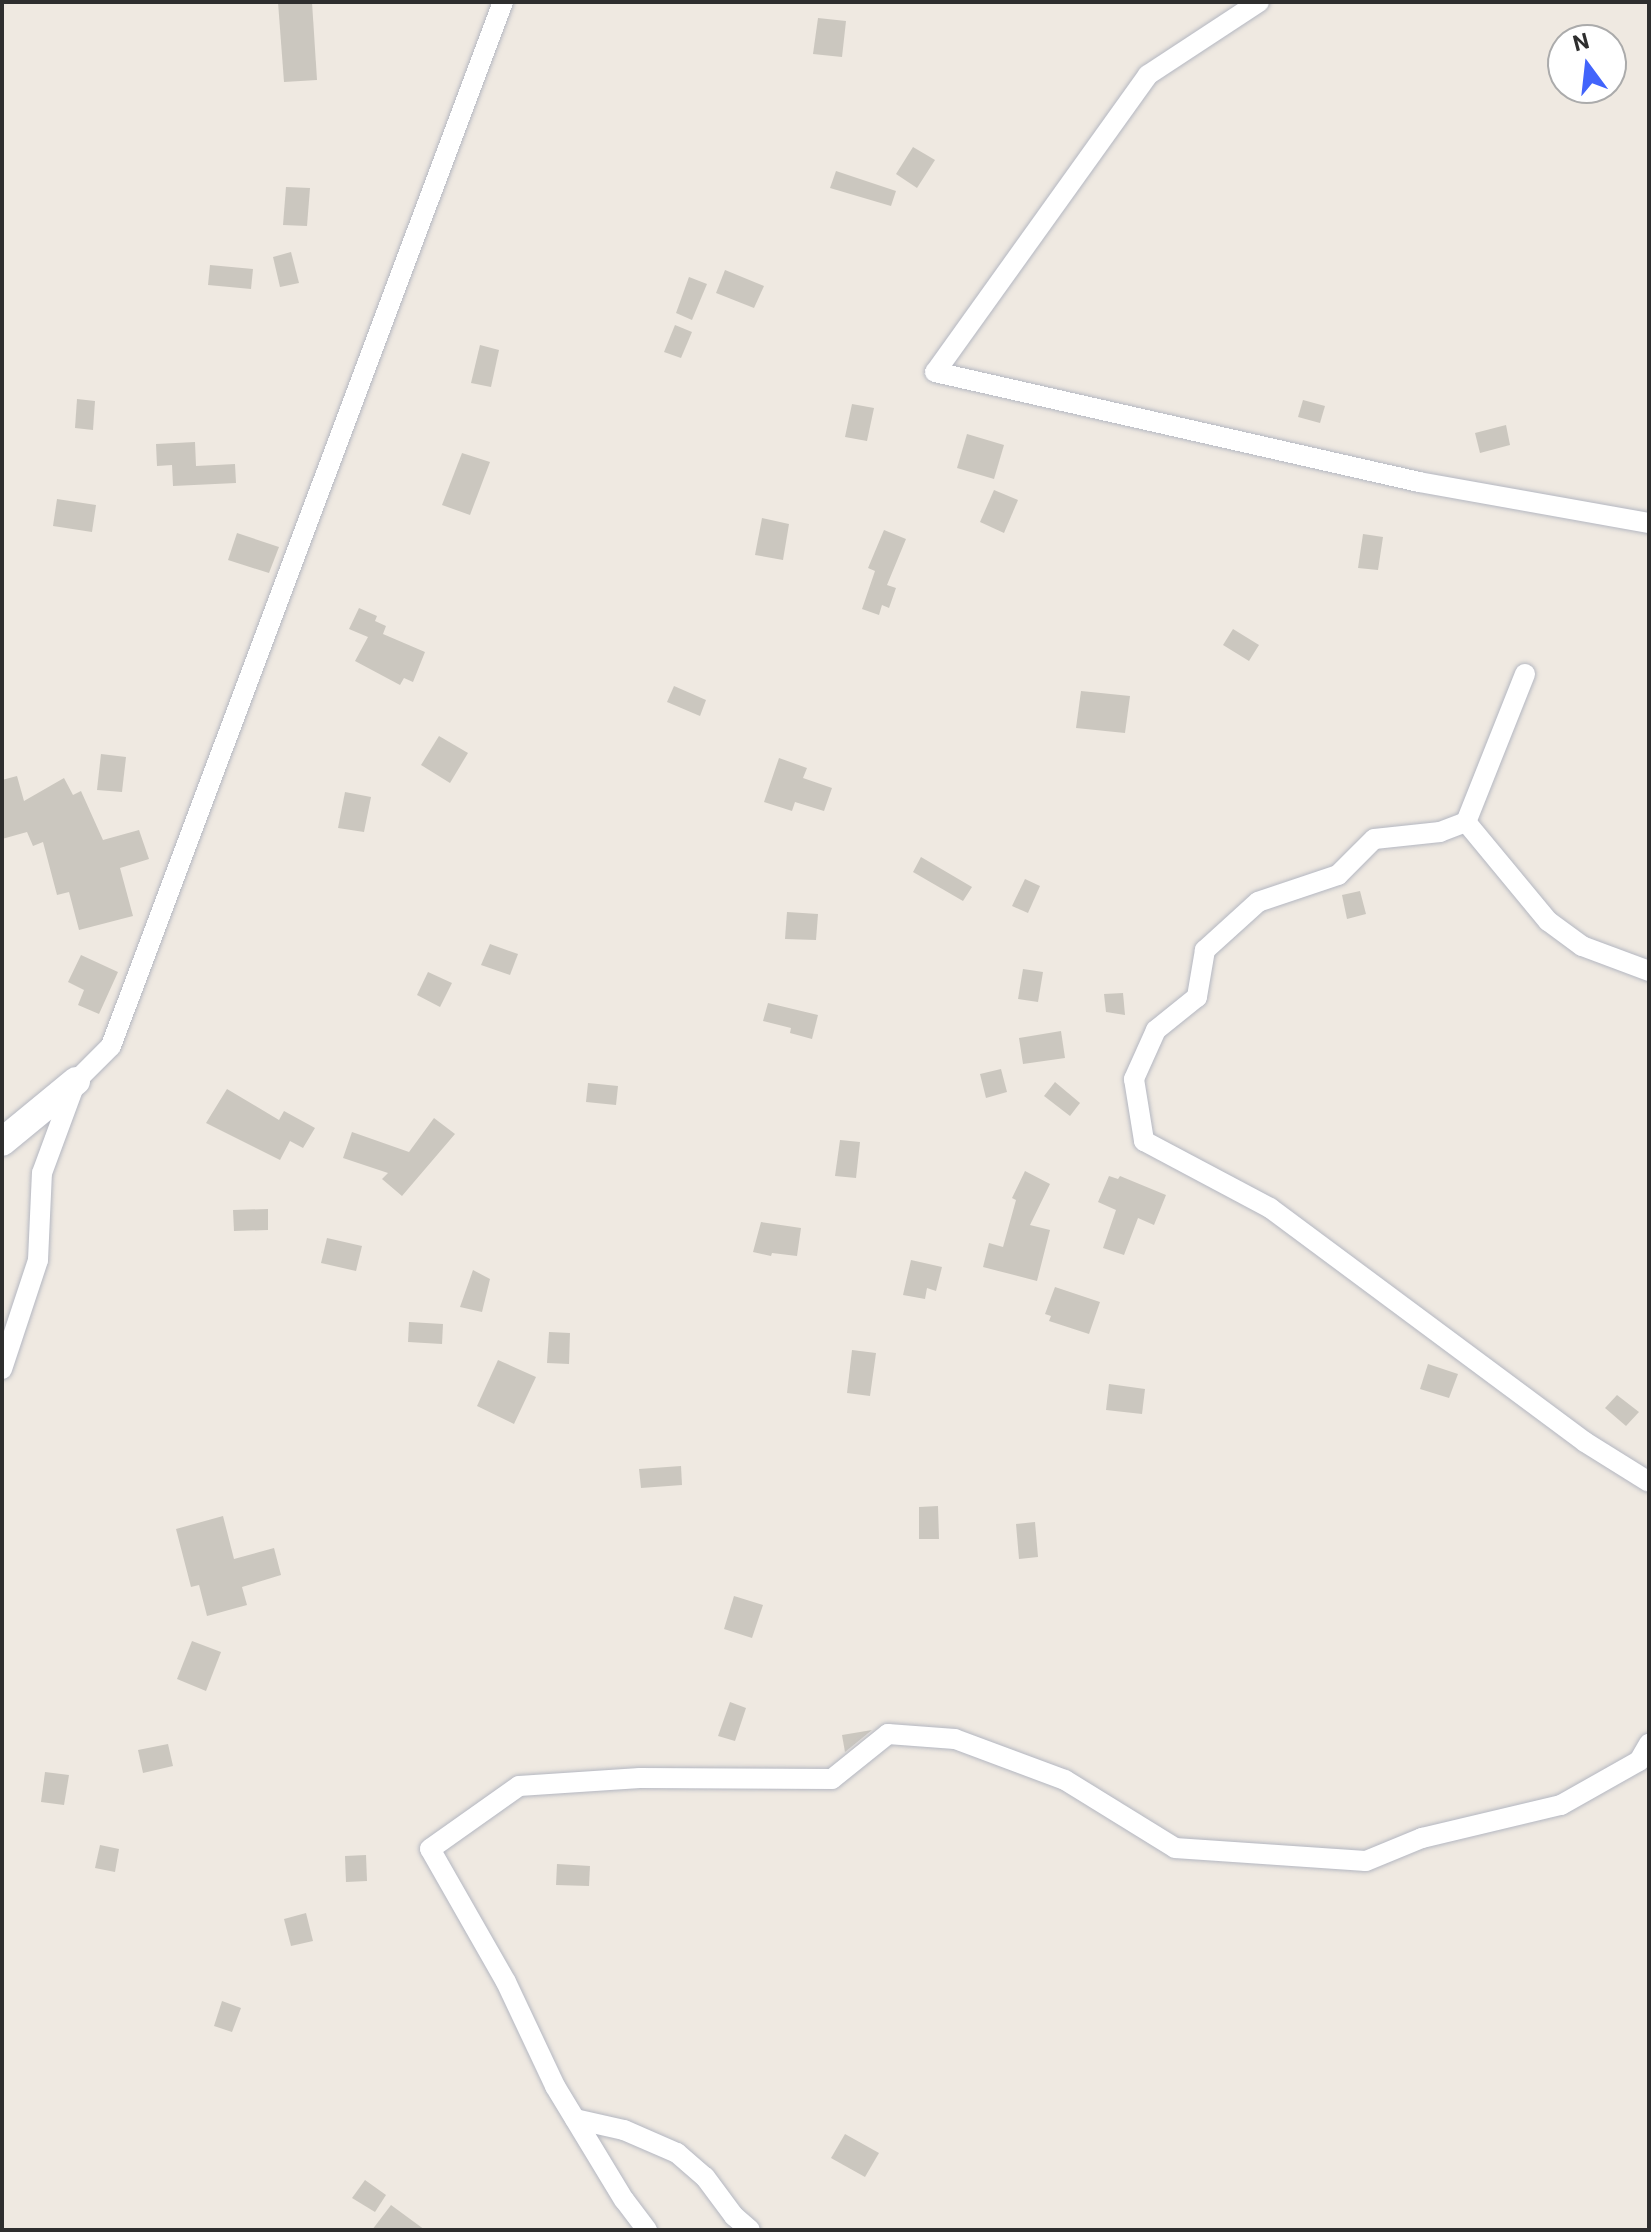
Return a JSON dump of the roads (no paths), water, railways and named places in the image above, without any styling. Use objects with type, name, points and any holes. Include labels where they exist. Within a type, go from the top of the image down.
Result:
[{"type":"street","points":[[2,1142],[76,1081],[111,1046],[503,2]]},
{"type":"street","points":[[1259,2],[1148,75],[935,372],[1419,482],[1649,523]]},
{"type":"street","points":[[1525,674],[1466,822],[1440,832],[1374,839],[1338,875],[1258,902],[1205,950],[1197,997],[1156,1030],[1134,1079],[1144,1141],[1270,1208],[1585,1442],[1649,1482]]},
{"type":"street","points":[[1466,822],[1529,894],[1548,921],[1582,946],[1649,971]]},
{"type":"street","points":[[2,1369],[38,1260],[42,1173],[76,1081]]},
{"type":"street","points":[[647,2230],[624,2200],[539,2057],[499,1969],[430,1849],[519,1786],[640,1778],[832,1779],[888,1734],[955,1739],[1065,1780],[1175,1848],[1270,1851],[1366,1861],[1422,1838],[1561,1805],[1639,1761],[1649,1744]]},
{"type":"street","points":[[575,2119],[624,2130],[677,2153],[705,2177],[734,2216],[750,2230]]}]
